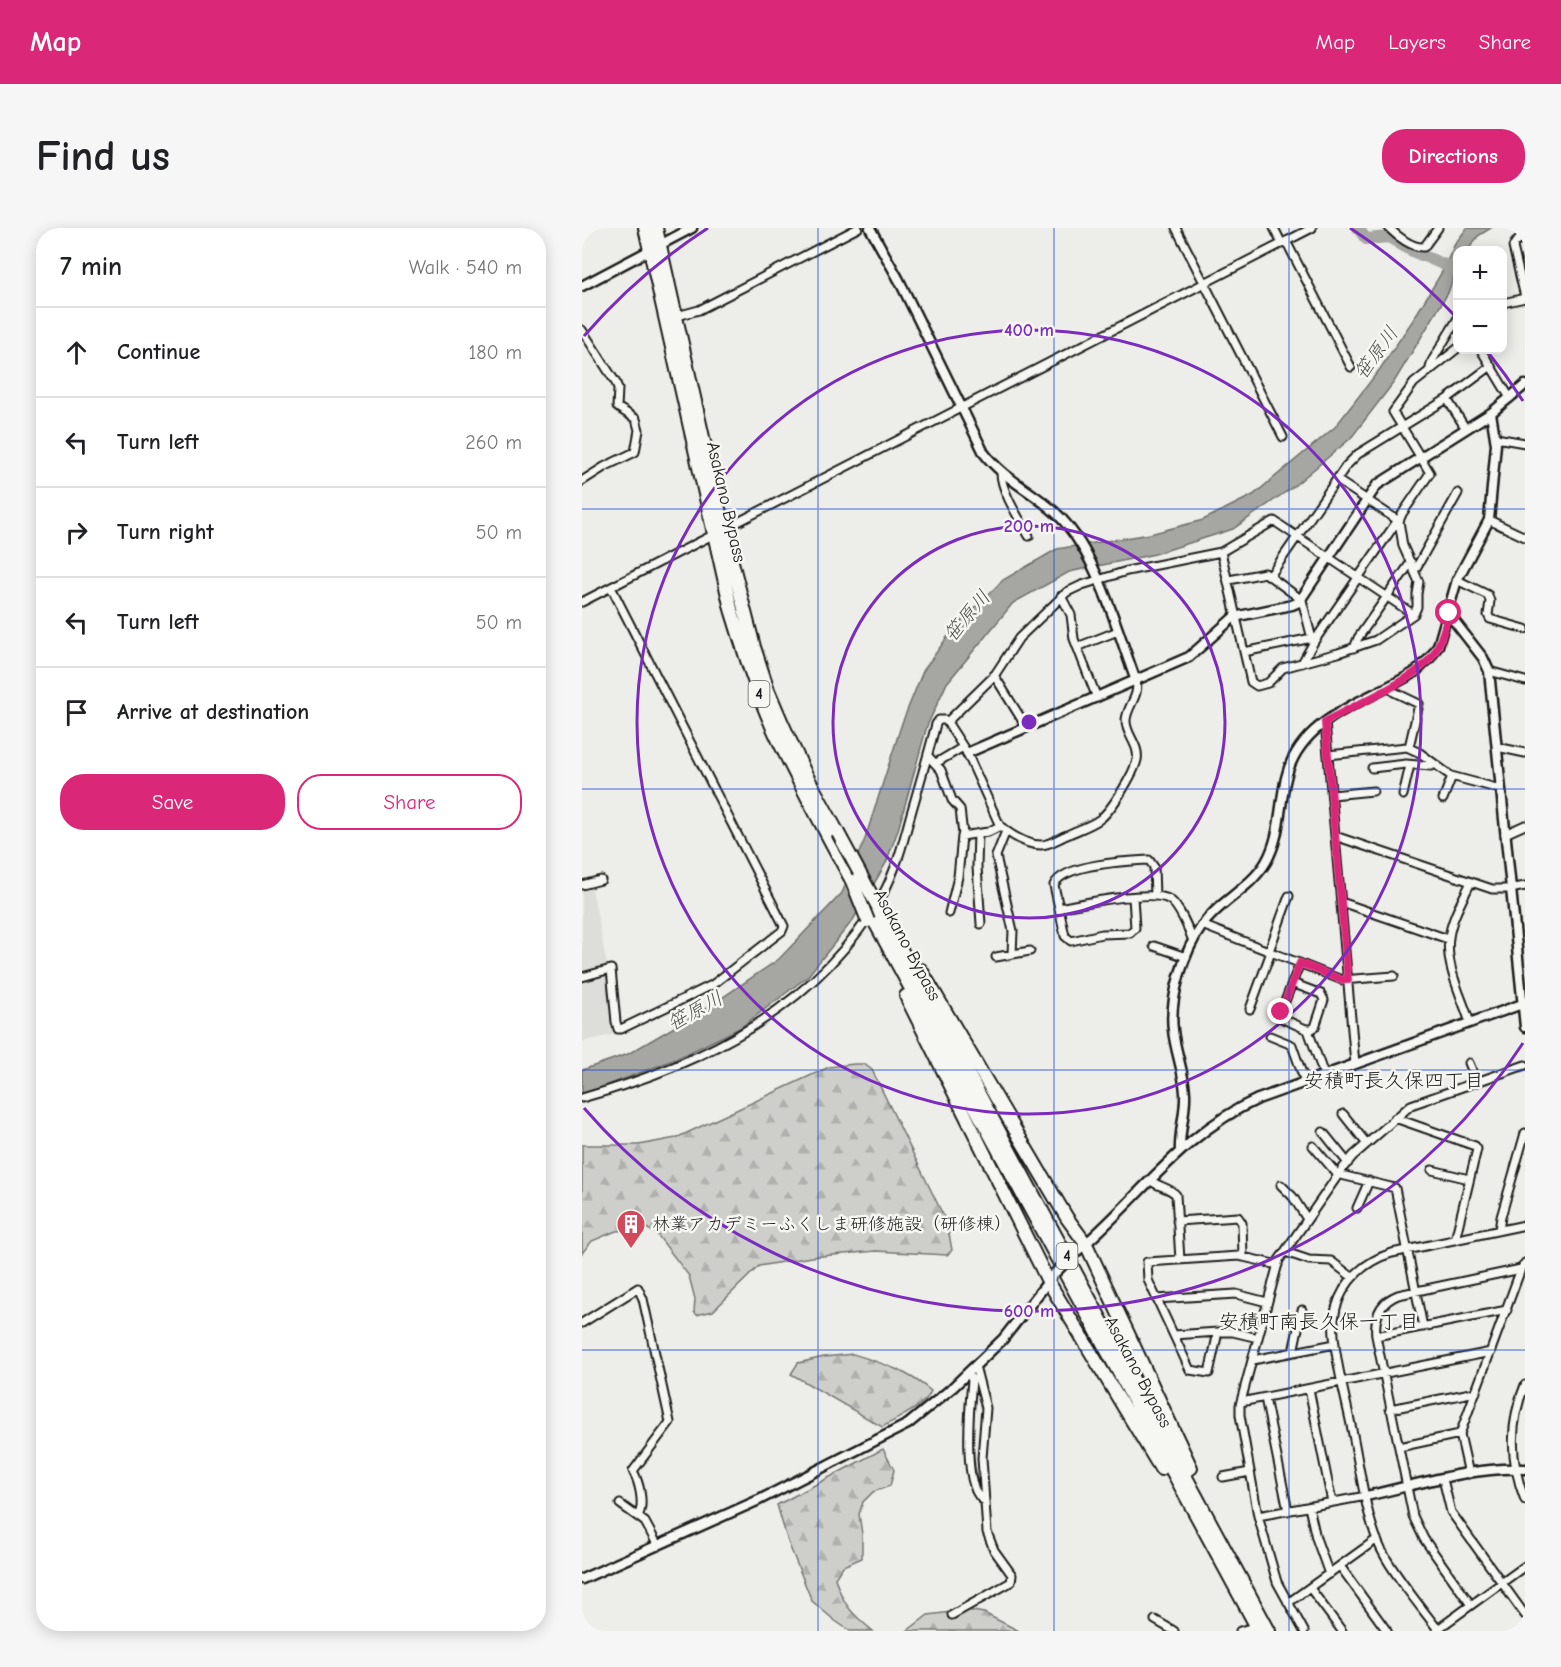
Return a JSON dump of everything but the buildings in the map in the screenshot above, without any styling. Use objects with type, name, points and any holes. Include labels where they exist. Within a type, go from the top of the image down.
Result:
[{"type":"highway","points":[[639,228],[641,238],[655,248]]},
{"type":"highway","name":"Asakano Bypass","points":[[645,228],[655,248],[677,316],[719,533]]},
{"type":"highway","name":"Asakano Bypass","points":[[658,228],[655,248],[719,533],[768,690],[835,838],[873,915],[1258,1629]]},
{"type":"highway","name":"Asakano Bypass","points":[[835,838],[852,881],[873,915],[1269,1631]]},
{"type":"highway","points":[[873,915],[905,943],[1067,1218],[1086,1244],[1256,1605]]},
{"type":"highway","points":[[873,915],[1051,1277],[1150,1451],[1215,1550]]},
{"type":"street","points":[[582,286],[692,228]]},
{"type":"street","points":[[677,316],[699,310],[858,228]]},
{"type":"street","points":[[582,1098],[644,1079],[732,1039],[782,1008],[822,973],[860,927],[883,893],[899,858],[936,724],[943,719],[965,750],[1003,829],[1028,843],[1045,845],[1100,819],[1116,802],[1137,760],[1137,751],[1126,719],[1138,688],[1099,581],[1082,544],[1062,519],[1044,503],[1001,473],[984,453],[870,228]]},
{"type":"street","points":[[1176,228],[1283,437]]},
{"type":"street","points":[[1274,228],[1351,367]]},
{"type":"street","points":[[582,602],[1312,228]]},
{"type":"street","points":[[1389,228],[1420,248],[1424,247],[1438,228]]},
{"type":"street","points":[[1507,302],[1525,297],[1513,247],[1525,234]]},
{"type":"street","points":[[1430,368],[1431,361],[1453,326]]},
{"type":"street","points":[[582,330],[616,382],[617,407],[636,420],[639,430],[635,452],[582,481]]},
{"type":"street","points":[[1302,663],[1313,640],[1430,475],[1393,412],[1414,383],[1453,352]]},
{"type":"street","points":[[1484,354],[1510,398]]},
{"type":"street","points":[[1270,576],[1346,466],[1358,454],[1447,399],[1491,366]]},
{"type":"street","points":[[936,764],[965,750],[1027,728],[1189,657],[1226,622],[1236,616],[1299,602],[1377,485],[1491,413],[1525,385]]},
{"type":"street","points":[[1447,399],[1466,429]]},
{"type":"street","points":[[1180,1151],[1179,1141],[1185,1091],[1173,1033],[1173,1013],[1186,957],[1193,940],[1202,925],[1248,884],[1265,863],[1274,843],[1291,761],[1308,735],[1325,722],[1415,672],[1430,658],[1440,641],[1457,580],[1489,520],[1496,438],[1491,413]]},
{"type":"street","points":[[1496,438],[1525,443]]},
{"type":"street","points":[[1001,473],[1010,500],[1029,536]]},
{"type":"street","points":[[1221,552],[1251,682],[1257,686],[1268,683],[1283,668],[1354,648],[1383,636],[1413,614],[1417,607],[1419,584],[1403,546],[1398,520],[1337,480]]},
{"type":"street","points":[[1414,570],[1458,493]]},
{"type":"street","points":[[947,722],[994,675],[1019,638],[1061,596],[1076,587],[1127,572],[1221,552],[1275,520],[1413,614]]},
{"type":"street","points":[[1489,520],[1525,537]]},
{"type":"street","points":[[1354,648],[1358,638],[1411,562]]},
{"type":"street","points":[[1229,580],[1262,573],[1301,598],[1313,640]]},
{"type":"street","points":[[1457,580],[1488,594],[1490,619],[1525,629]]},
{"type":"street","points":[[582,977],[611,969],[616,1023],[618,1029],[621,1029],[712,985],[734,970],[784,926],[611,587]]},
{"type":"street","points":[[1061,596],[1071,615],[1073,635],[1097,698]]},
{"type":"street","points":[[1449,613],[1483,658],[1489,671],[1525,1027]]},
{"type":"street","points":[[1077,647],[1118,631]]},
{"type":"street","points":[[1244,652],[1313,640]]},
{"type":"street","points":[[1489,671],[1525,681]]},
{"type":"street","points":[[994,675],[1027,728]]},
{"type":"street","points":[[1389,687],[1394,692],[1419,704],[1409,747]]},
{"type":"street","points":[[1325,722],[1355,1064]]},
{"type":"street","points":[[1328,755],[1409,747],[1452,776],[1500,789]]},
{"type":"street","points":[[1497,747],[1525,753]]},
{"type":"street","points":[[928,756],[942,772],[952,800],[960,809],[963,835],[958,877],[949,913]]},
{"type":"street","points":[[1372,768],[1431,766],[1434,764]]},
{"type":"street","points":[[1403,795],[1410,765]]},
{"type":"street","points":[[1443,799],[1452,776]]},
{"type":"street","points":[[1332,795],[1374,791]]},
{"type":"street","points":[[1505,834],[1525,825]]},
{"type":"street","points":[[963,835],[1003,829]]},
{"type":"street","points":[[1003,829],[996,856],[1012,928],[1012,954]]},
{"type":"street","points":[[978,833],[977,867],[981,924]]},
{"type":"street","points":[[1335,836],[1492,889],[1525,886]]},
{"type":"street","points":[[1133,897],[1135,928],[1128,933],[1102,934],[1071,940],[1065,936],[1054,885],[1056,880],[1090,866],[1149,860],[1154,867],[1155,896]]},
{"type":"street","points":[[582,885],[601,880]]},
{"type":"street","points":[[1470,1023],[1450,964],[1448,939],[1471,882]]},
{"type":"street","points":[[1250,1009],[1289,896]]},
{"type":"street","points":[[1059,908],[1133,897],[1165,897],[1173,901],[1193,940]]},
{"type":"street","points":[[1341,902],[1448,939]]},
{"type":"street","points":[[1202,925],[1342,980],[1394,976]]},
{"type":"street","points":[[1515,936],[1525,933]]},
{"type":"street","points":[[1154,946],[1186,957]]},
{"type":"street","points":[[996,957],[1030,951]]},
{"type":"street","points":[[1292,982],[1321,994],[1324,999],[1315,1027],[1312,1029],[1283,1019],[1280,1014],[1292,982],[1300,963]]},
{"type":"street","points":[[582,1579],[759,1500],[908,1424],[972,1370],[1003,1339],[1051,1277],[1150,1180],[1203,1131],[1229,1113],[1258,1099],[1524,1004]]},
{"type":"street","points":[[1307,1029],[1324,1075]]},
{"type":"street","points":[[1270,1036],[1292,1045],[1305,1082]]},
{"type":"street","points":[[1469,1063],[1477,1082]]},
{"type":"street","points":[[1304,1631],[1277,1582],[1258,1516],[1240,1422],[1241,1402],[1278,1265],[1339,1174],[1395,1118],[1416,1103],[1525,1065]]},
{"type":"street","points":[[1343,1114],[1367,1144]]},
{"type":"street","points":[[1395,1118],[1475,1146],[1478,1152],[1469,1179],[1455,1240]]},
{"type":"street","points":[[1323,1132],[1348,1163]]},
{"type":"street","points":[[1499,1230],[1525,1133]]},
{"type":"street","points":[[1313,1146],[1339,1174],[1395,1188],[1423,1327]]},
{"type":"street","points":[[1432,1170],[1469,1179]]},
{"type":"street","points":[[1150,1180],[1159,1187],[1174,1191],[1180,1260]]},
{"type":"street","points":[[1357,1208],[1369,1181]]},
{"type":"street","points":[[1281,1185],[1293,1197],[1308,1220]]},
{"type":"street","points":[[1177,1221],[1238,1217],[1242,1222],[1243,1257]]},
{"type":"street","points":[[1525,1225],[1384,1255],[1372,1261],[1352,1277],[1344,1289],[1337,1306],[1334,1329],[1342,1382],[1377,1539],[1389,1563],[1438,1630],[1525,1566]]},
{"type":"street","points":[[1285,1252],[1309,1260],[1331,1261],[1352,1277]]},
{"type":"street","points":[[1218,1332],[1209,1373],[1190,1370],[1148,1280],[1147,1262],[1243,1257],[1278,1265]]},
{"type":"street","points":[[1472,1605],[1421,1534],[1413,1516],[1376,1336],[1377,1318],[1382,1306],[1393,1297],[1523,1266]]},
{"type":"street","points":[[1469,1474],[1460,1434],[1523,1266]]},
{"type":"street","points":[[582,1323],[638,1288],[670,1422],[633,1471],[641,1502],[638,1516]]},
{"type":"street","points":[[1156,1299],[1236,1294],[1267,1302]]},
{"type":"street","points":[[1293,1352],[1302,1310]]},
{"type":"street","points":[[1376,1336],[1507,1310]]},
{"type":"street","points":[[1174,1335],[1233,1332],[1258,1338]]},
{"type":"street","points":[[1253,1360],[1335,1344]]},
{"type":"street","points":[[1241,1402],[1491,1352]]},
{"type":"street","points":[[972,1370],[969,1458],[977,1494],[985,1501]]},
{"type":"street","points":[[952,1615],[1011,1582],[1012,1578],[989,1540],[982,1455],[986,1408],[972,1370]]},
{"type":"street","points":[[1525,1385],[1514,1432],[1515,1468],[1525,1500]]},
{"type":"street","points":[[1309,1389],[1332,1502]]},
{"type":"street","points":[[1390,1410],[1476,1392]]},
{"type":"street","points":[[1265,1398],[1288,1511]]},
{"type":"street","points":[[1399,1447],[1460,1434]]},
{"type":"street","points":[[1258,1516],[1469,1474],[1515,1468],[1525,1469]]},
{"type":"street","points":[[1223,1477],[1250,1472]]},
{"type":"street","points":[[1443,1479],[1451,1512],[1525,1615]]},
{"type":"street","points":[[620,1504],[647,1525],[658,1546]]},
{"type":"street","points":[[1309,1507],[1316,1538],[1329,1574]]},
{"type":"street","points":[[1287,1603],[1377,1539]]},
{"type":"street","points":[[1340,1566],[1387,1631]]},
{"type":"street","points":[[1310,1588],[1342,1631]]},
{"type":"street","points":[[1155,1620],[1174,1631]]},
{"type":"street","points":[[1240,1631],[1258,1629]]},
{"type":"shaded area","points":[[592,888],[620,1033],[582,1042],[582,889]]},
{"type":"green space","points":[[864,1064],[872,1070],[947,1223],[952,1250],[947,1255],[876,1251],[811,1257],[759,1266],[713,1311],[697,1315],[694,1312],[695,1299],[689,1276],[656,1233],[646,1228],[616,1231],[592,1241],[582,1253],[582,1145],[639,1145],[676,1138],[829,1067]]},
{"type":"green space","points":[[853,1354],[904,1373],[931,1391],[928,1397],[917,1407],[882,1427],[791,1374],[798,1363]]},
{"type":"green space","points":[[883,1449],[894,1470],[890,1486],[873,1492],[863,1502],[859,1514],[862,1558],[843,1566],[835,1578],[849,1608],[873,1631],[850,1631],[812,1601],[788,1542],[777,1505]]},
{"type":"green space","points":[[967,1610],[984,1613],[1019,1631],[907,1631],[928,1615]]},
{"type":"water","points":[[1467,228],[1491,228],[1478,236],[1471,246],[1454,246]]},
{"type":"water","name":"笹原川","points":[[1453,248],[1453,279],[1448,293],[1394,382],[1351,438],[1294,486],[1233,529],[1155,554],[1069,572],[1013,603],[947,683],[927,726],[898,830],[886,863],[853,920],[807,977],[740,1028],[676,1059],[582,1095],[582,1070],[628,1054],[707,1008],[779,959],[842,893],[865,839],[902,723],[923,671],[953,629],[1003,580],[1057,549],[1150,534],[1203,520],[1253,495],[1335,427],[1380,369],[1442,272]]},
{"type":"waterway","points":[[1358,228],[1366,239],[1389,237],[1412,251],[1452,268]]},
{"type":"place","name":"林業アカデミーふくしま研修施設（研修棟）","points":[[631,1250]]},
{"type":"district","name":"安積町長久保四丁目","points":[[1394,1080]]},
{"type":"district","name":"安積町南長久保一丁目","points":[[1319,1321]]},
{"type":"route","points":[[1281,1012],[1300,963],[1342,980],[1348,980],[1325,722],[1399,682],[1422,666],[1436,650],[1449,613]]}]
